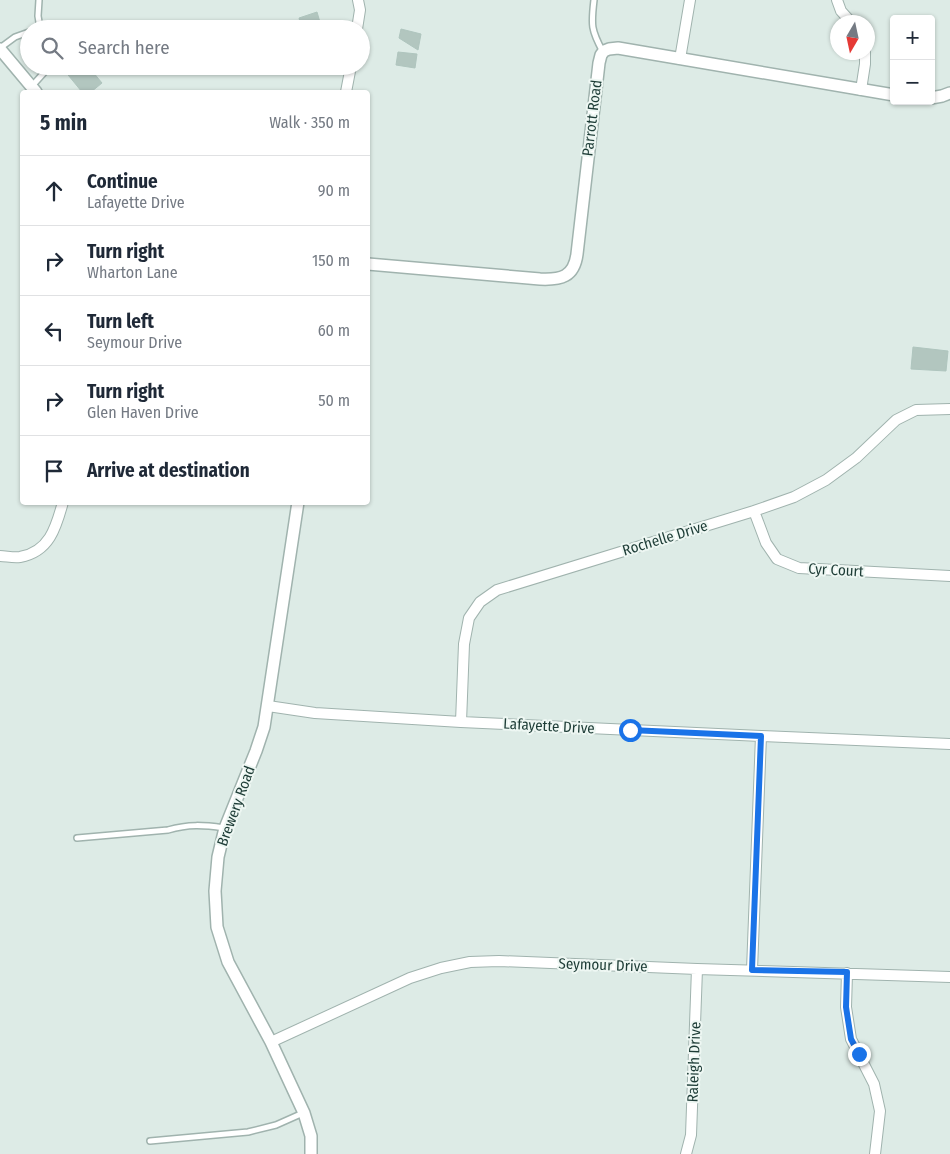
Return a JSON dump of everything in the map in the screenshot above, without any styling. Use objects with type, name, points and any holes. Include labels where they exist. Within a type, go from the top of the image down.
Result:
[{"type":"street","points":[[358,0],[360,10],[358,20]]},
{"type":"street","points":[[680,60],[690,0]]},
{"type":"street","points":[[837,0],[845,15]]},
{"type":"street","points":[[603,53],[609,48],[618,48],[890,94]]},
{"type":"street","points":[[0,49],[20,73]]},
{"type":"street","name":"Parrott Road","points":[[370,264],[540,279],[556,279],[569,274],[575,265],[577,254],[596,80],[603,53]]},
{"type":"street","points":[[861,90],[865,60]]},
{"type":"street","points":[[22,75],[34,90]]},
{"type":"street","points":[[346,90],[349,75]]},
{"type":"street","name":"Rochelle Drive","points":[[460,722],[464,644],[469,618],[480,602],[497,590],[794,497],[826,480],[856,458],[896,420],[916,410],[950,409]]},
{"type":"street","points":[[0,556],[18,557],[36,552],[47,542],[58,522],[62,505]]},
{"type":"street","name":"Brewery Road","points":[[298,505],[264,727],[225,828],[218,857],[215,891],[217,927],[228,962],[271,1042],[304,1112],[311,1136],[311,1154]]},
{"type":"street","name":"Cyr Court","points":[[754,511],[766,543],[777,559],[799,568],[950,576]]},
{"type":"street","name":"Lafayette Drive","points":[[268,706],[315,713],[460,722],[950,744]]},
{"type":"street","points":[[752,970],[761,736]]},
{"type":"street","name":"Seymour Drive","points":[[271,1042],[410,978],[441,968],[470,962],[500,961],[950,976]]},
{"type":"street","name":"Raleigh Drive","points":[[686,1154],[691,1135],[697,969]]},
{"type":"street","points":[[847,972],[846,1007],[851,1039],[874,1084],[880,1110],[875,1154]]},
{"type":"lane","points":[[39,0],[39,20]]},
{"type":"lane","points":[[594,0],[591,20],[593,31],[603,53]]},
{"type":"lane","points":[[0,49],[20,35]]},
{"type":"lane","points":[[34,90],[44,75]]},
{"type":"lane","points":[[76,838],[168,830],[182,826],[202,824],[225,828]]},
{"type":"lane","points":[[150,1141],[248,1132],[276,1125],[304,1112]]},
{"type":"building","points":[[317,12],[319,20],[300,20],[299,18]]},
{"type":"building","points":[[401,29],[421,34],[418,50],[399,38]]},
{"type":"building","points":[[398,52],[417,54],[415,68],[396,65]]},
{"type":"building","points":[[68,75],[95,75],[102,83],[93,90],[80,90]]},
{"type":"building","points":[[913,347],[948,351],[946,371],[911,369]]},
{"type":"route","points":[[630,730],[761,736],[752,970],[847,972],[846,1007],[851,1039],[859,1054]]}]
